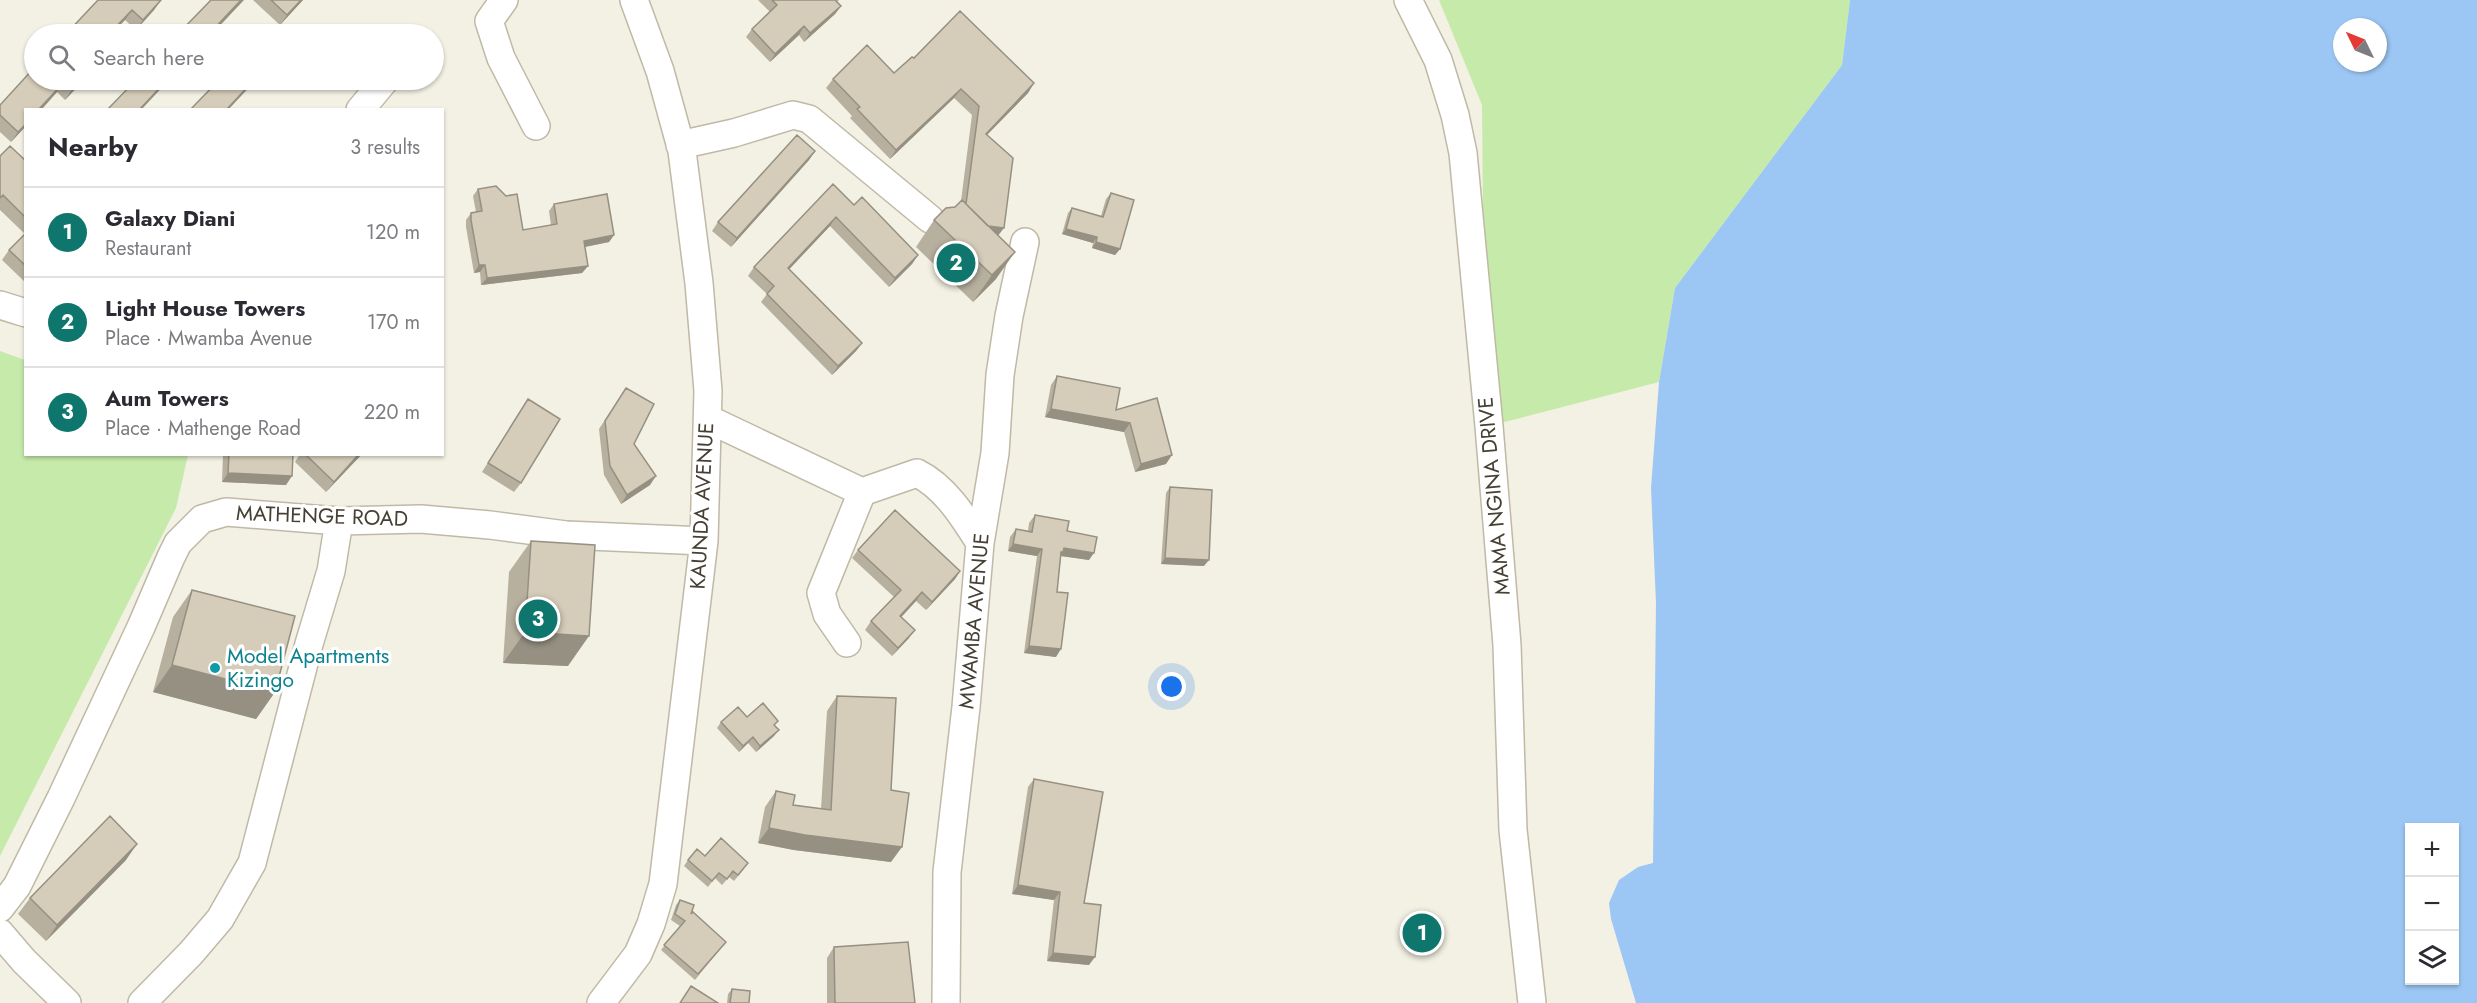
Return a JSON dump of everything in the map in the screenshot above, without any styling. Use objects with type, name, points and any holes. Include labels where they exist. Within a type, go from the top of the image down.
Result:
[{"type":"street","points":[[504,0],[489,21],[501,58],[536,126]]},
{"type":"street","name":"KAUNDA AVENUE","points":[[601,1003],[638,954],[651,924],[663,885],[704,541],[708,391],[699,283],[680,145],[660,71],[634,0]]},
{"type":"street","name":"MAMA NGINA DRIVE","points":[[1408,0],[1438,60],[1455,115],[1463,153],[1486,392],[1506,645],[1513,830],[1532,1003]]},
{"type":"street","points":[[362,108],[377,90]]},
{"type":"street","points":[[680,145],[734,133],[794,115],[809,119],[930,219]]},
{"type":"street","name":"MWAMBA AVENUE","points":[[945,1003],[947,872],[966,707],[980,543],[995,453],[1000,375],[1009,316],[1025,242]]},
{"type":"street","points":[[0,305],[24,311]]},
{"type":"street","points":[[708,419],[862,492],[916,473],[932,481],[963,516],[980,543]]},
{"type":"street","points":[[847,643],[827,614],[820,593],[862,492]]},
{"type":"street","name":"MATHENGE ROAD","points":[[0,908],[16,886],[61,798],[171,557],[188,532],[202,519],[226,512],[339,521],[421,519],[490,525],[566,536],[704,541]]},
{"type":"street","points":[[142,1003],[191,953],[220,919],[252,863],[303,666],[331,571],[339,521]]},
{"type":"street","points":[[0,933],[24,961],[67,1003]]},
{"type":"green space","points":[[1439,0],[1850,0],[1842,65],[1675,288],[1659,382],[1485,427],[1482,105]]},
{"type":"green space","points":[[0,351],[24,360],[24,456],[188,456],[176,508],[0,856]]},
{"type":"water","points":[[1850,0],[2477,0],[2477,1003],[1636,1003],[1611,919],[1609,903],[1619,880],[1638,867],[1653,863],[1656,603],[1651,488],[1659,382],[1675,288],[1842,65]]},
{"type":"building","points":[[98,0],[161,0],[143,20],[132,10],[119,24],[75,24]]},
{"type":"building","points":[[211,0],[241,0],[218,24],[188,24]]},
{"type":"building","points":[[271,0],[301,0],[287,15]]},
{"type":"building","points":[[772,0],[835,0],[841,6],[810,33],[804,26],[775,54],[752,29],[777,5]]},
{"type":"building","points":[[960,11],[1034,83],[986,134],[1013,158],[1004,228],[988,226],[966,204],[979,106],[961,89],[896,150],[857,109],[860,107],[833,79],[867,45],[894,73],[912,57],[914,58]]},
{"type":"building","points":[[24,79],[24,90],[57,90],[40,108],[24,108],[24,126],[18,132],[0,115],[0,105]]},
{"type":"building","points":[[126,90],[158,90],[141,108],[109,108]]},
{"type":"building","points":[[209,90],[245,90],[228,108],[192,108]]},
{"type":"building","points":[[797,135],[815,151],[737,238],[718,222]]},
{"type":"building","points":[[10,146],[24,159],[24,216],[3,195],[0,198],[0,156]]},
{"type":"building","points":[[833,184],[854,205],[862,197],[918,255],[895,278],[836,217],[788,268],[862,343],[838,366],[767,294],[774,286],[754,267]]},
{"type":"building","points":[[496,186],[506,196],[517,194],[523,230],[557,224],[554,204],[607,194],[614,235],[584,241],[588,266],[487,278],[485,265],[479,265],[471,213],[482,211],[478,189]]},
{"type":"building","points":[[1111,193],[1134,200],[1120,249],[1096,242],[1097,237],[1066,229],[1072,208],[1103,217]]},
{"type":"building","points":[[962,200],[1015,252],[992,275],[934,220],[946,208],[955,207]]},
{"type":"building","points":[[24,235],[24,264],[9,250]]},
{"type":"building","points":[[1057,376],[1120,388],[1116,410],[1157,398],[1172,455],[1141,464],[1130,423],[1051,409]]},
{"type":"building","points":[[626,388],[654,404],[634,444],[656,476],[627,495],[610,466],[605,421]]},
{"type":"building","points":[[528,399],[560,419],[521,483],[488,463]]},
{"type":"building","points":[[229,456],[293,456],[292,476],[228,473]]},
{"type":"building","points":[[307,456],[357,456],[334,482]]},
{"type":"building","points":[[1170,487],[1212,490],[1209,560],[1165,558]]},
{"type":"building","points":[[895,510],[960,571],[932,602],[922,592],[900,616],[915,630],[898,648],[871,621],[901,590],[858,550]]},
{"type":"building","points":[[1035,515],[1069,521],[1067,531],[1097,537],[1094,553],[1064,548],[1061,552],[1057,592],[1068,593],[1061,649],[1029,646],[1042,549],[1013,544],[1016,529],[1032,532]]},
{"type":"building","points":[[531,541],[595,545],[589,636],[525,632]]},
{"type":"building","points":[[192,590],[295,616],[275,692],[172,665]]},
{"type":"building","points":[[837,696],[896,698],[891,790],[909,793],[902,847],[805,835],[769,828],[776,791],[795,795],[793,805],[831,810]]},
{"type":"building","points":[[763,703],[778,721],[774,725],[779,730],[760,746],[753,737],[743,746],[721,722],[738,707],[747,717]]},
{"type":"building","points":[[1034,779],[1103,792],[1084,903],[1101,905],[1095,957],[1053,953],[1060,892],[1018,885]]},
{"type":"building","points":[[110,816],[137,844],[57,925],[30,898]]},
{"type":"building","points":[[721,838],[748,863],[738,875],[733,871],[727,879],[719,873],[712,881],[688,860],[697,849],[705,856]]},
{"type":"building","points":[[680,900],[694,905],[691,914],[693,912],[726,942],[698,974],[664,945],[685,921],[675,914]]},
{"type":"building","points":[[908,942],[915,1003],[835,1003],[834,947]]},
{"type":"building","points":[[691,986],[718,1003],[680,1003]]},
{"type":"building","points":[[732,989],[750,991],[749,1003],[730,1003]]},
{"type":"place","name":"Light House Towers","points":[[956,263]]},
{"type":"place","name":"Aum Towers","points":[[538,619]]},
{"type":"place","name":"Model Apartments Kizingo","points":[[215,668]]},
{"type":"place","name":"Galaxy Diani","points":[[1422,933]]}]
